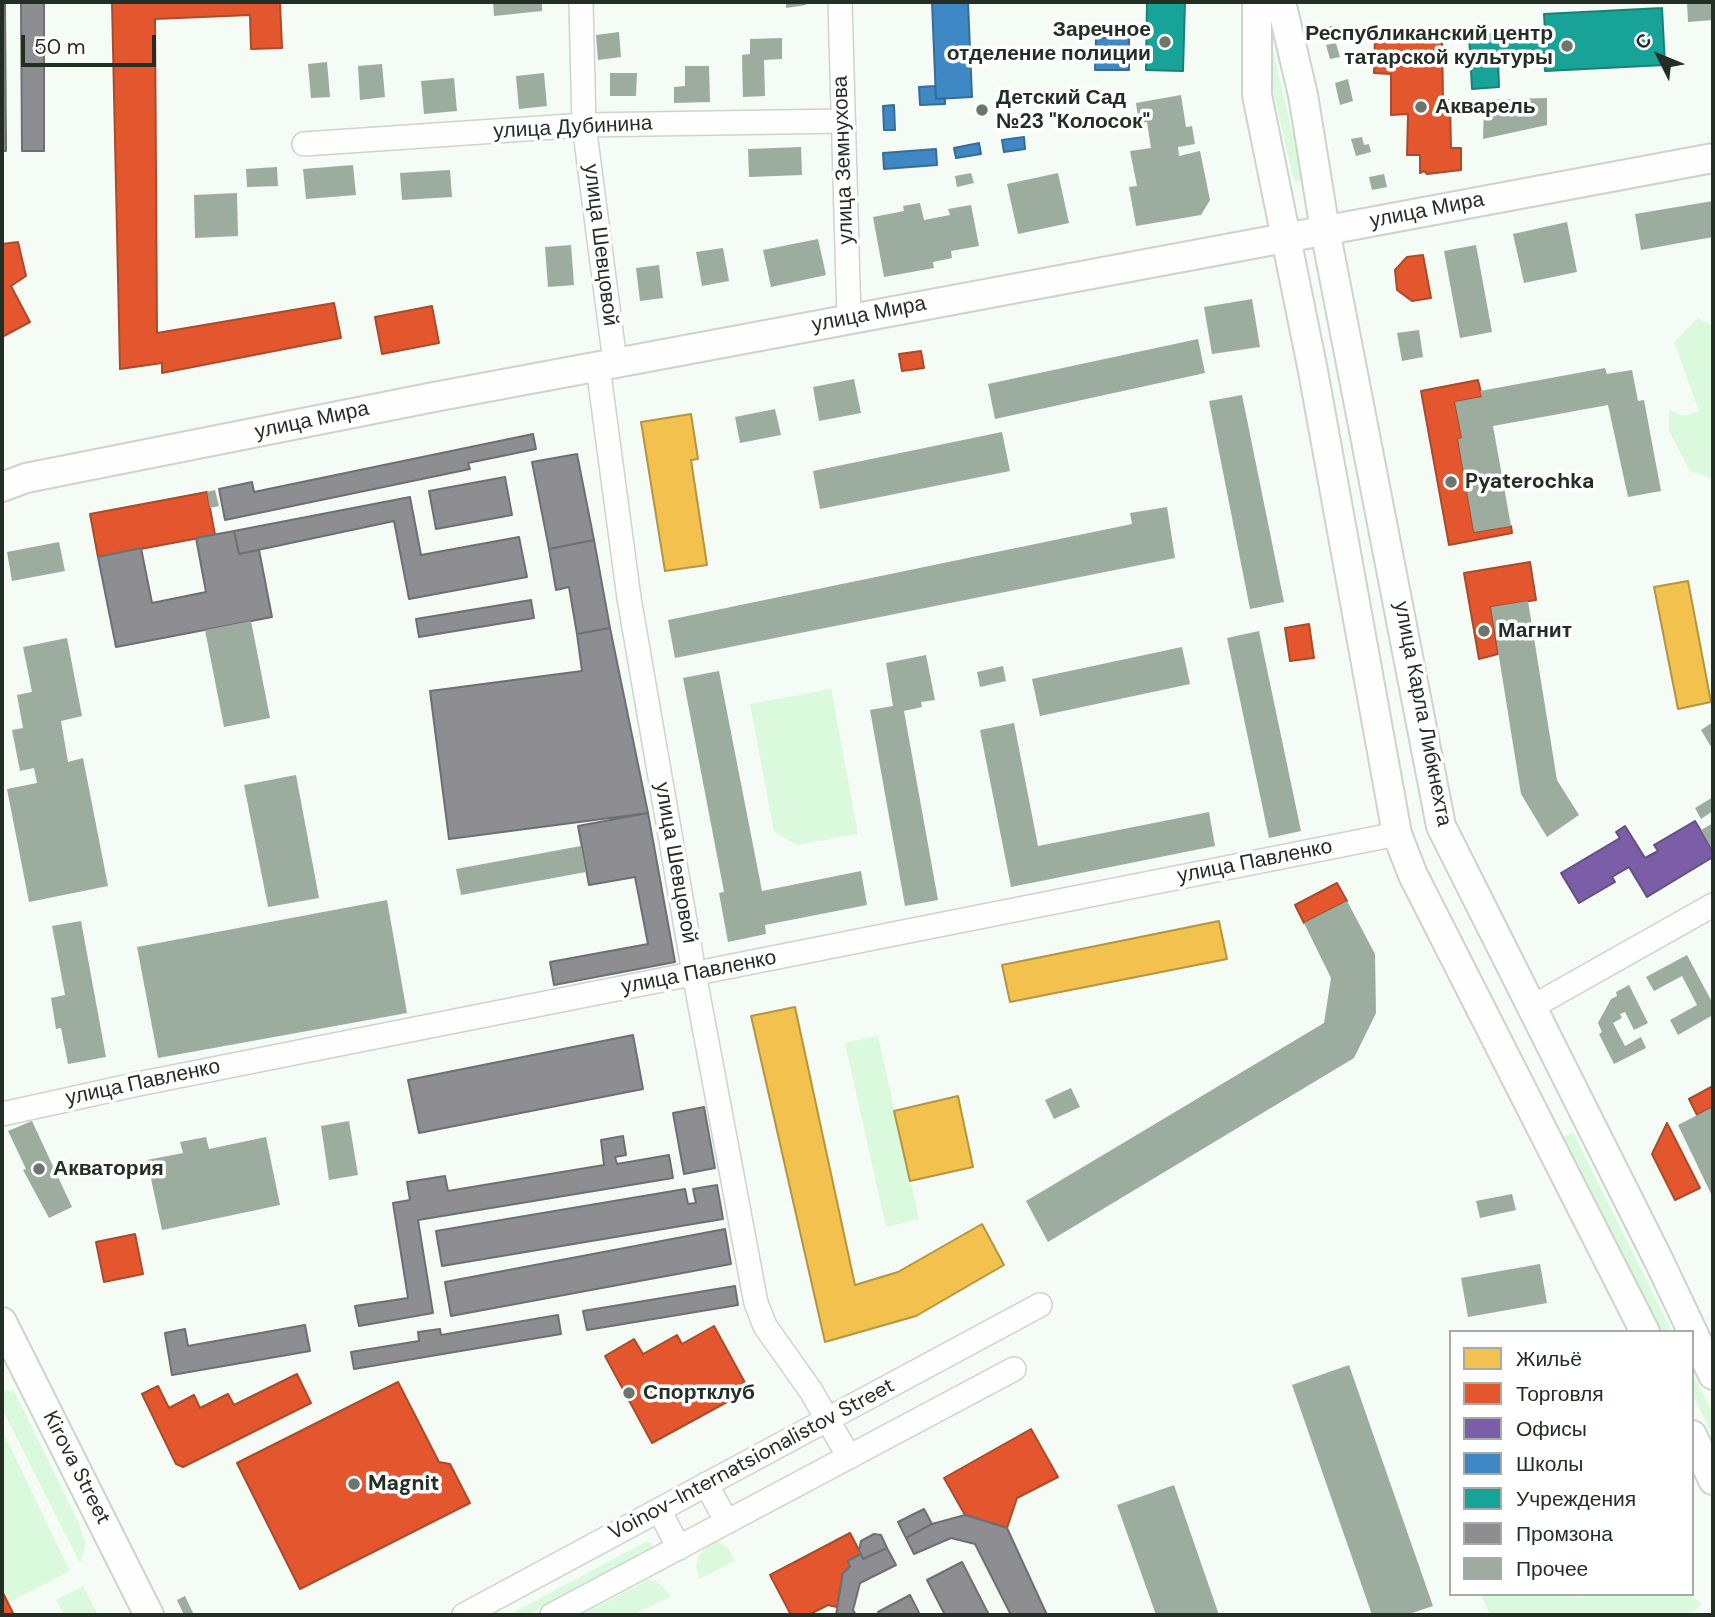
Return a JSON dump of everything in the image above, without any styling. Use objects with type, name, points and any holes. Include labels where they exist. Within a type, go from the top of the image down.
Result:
[{"type":"main road","points":[[1256,2],[1257,95],[1313,371],[1397,834],[1413,875],[1644,1330]]},
{"type":"main road","name":"улица Карла Либкнехта","points":[[1281,2],[1303,94],[1325,230],[1441,826],[1690,1330]]},
{"type":"main road","name":"улица Мира","points":[[2,486],[26,478],[606,365],[1713,158]]},
{"type":"main road","points":[[1491,1028],[1532,1007]]},
{"type":"main road","name":"Kirova Street","points":[[2,1322],[149,1615]]},
{"type":"main road","name":"улица Карла Либкнехта","points":[[1694,1337],[1713,1376]]},
{"type":"main road","points":[[1694,1438],[1713,1480]]},
{"type":"street","name":"улица Шевцовой","points":[[581,2],[584,125],[629,598],[694,974],[756,1303],[765,1326],[828,1418],[849,1457]]},
{"type":"street","name":"улица Земнухова","points":[[840,2],[849,319]]},
{"type":"street","name":"улица Дубинина","points":[[304,144],[584,125],[843,121]]},
{"type":"street","name":"улица Павленко","points":[[2,1114],[157,1080],[1397,834]]},
{"type":"street","points":[[1532,1007],[1713,905]]},
{"type":"street","name":"Voinov-Internatsionalistov Street","points":[[464,1615],[1040,1305]]},
{"type":"street","name":"Voinov-Internatsionalistov Street","points":[[552,1615],[1014,1369]]},
{"type":"street","points":[[706,1484],[727,1522]]},
{"type":"street","points":[[659,1510],[679,1548]]},
{"type":"green space","points":[[1270,37],[1303,180],[1294,182],[1269,72]]},
{"type":"green space","points":[[1698,318],[1713,326],[1711,478],[1690,471],[1669,431],[1669,409],[1683,416],[1699,411],[1674,342]]},
{"type":"green space","points":[[831,689],[858,834],[797,845],[774,832],[750,704]]},
{"type":"green space","points":[[878,1036],[919,1219],[886,1227],[845,1043]]},
{"type":"green space","points":[[1573,1132],[1671,1330],[1660,1330],[1564,1137]]},
{"type":"green space","points":[[1694,1376],[1713,1414],[1713,1436],[1694,1398]]},
{"type":"green space","points":[[14,1391],[79,1523],[86,1545],[80,1563],[2,1409],[2,1392]]},
{"type":"green space","points":[[2,1430],[70,1571],[8,1603],[2,1591]]},
{"type":"green space","points":[[647,1541],[652,1544],[651,1549],[528,1615],[509,1615]]},
{"type":"green space","points":[[719,1542],[728,1548],[735,1561],[699,1579],[696,1564],[700,1554],[709,1544]]},
{"type":"green space","points":[[648,1580],[656,1581],[672,1596],[633,1615],[581,1615]]},
{"type":"green space","points":[[83,1586],[98,1615],[64,1615],[56,1600]]},
{"type":"green space","points":[[1482,1596],[1691,1596],[1702,1604],[1688,1615],[1490,1615]]},
{"type":"building: Жильё","points":[[691,414],[698,459],[691,460],[707,565],[665,571],[641,422]]},
{"type":"building: Жильё","points":[[1688,581],[1711,702],[1678,709],[1654,587]]},
{"type":"building: Жильё","points":[[1219,921],[1227,959],[1010,1002],[1002,965]]},
{"type":"building: Жильё","points":[[795,1007],[855,1285],[898,1272],[982,1224],[1004,1265],[916,1316],[825,1342],[751,1016]]},
{"type":"building: Жильё","points":[[958,1096],[973,1167],[910,1181],[894,1111]]},
{"type":"building: Торговля","points":[[112,2],[280,2],[282,48],[251,49],[250,15],[155,19],[157,333],[334,303],[341,338],[162,373],[162,363],[120,369]]},
{"type":"building: Торговля","points":[[1333,27],[1336,37],[1326,39],[1324,29]]},
{"type":"building: Торговля","name":"Акварель","points":[[1442,33],[1443,100],[1450,100],[1451,148],[1461,148],[1461,170],[1427,174],[1424,171],[1420,173],[1420,155],[1407,155],[1408,114],[1391,115],[1391,74],[1374,73],[1375,34]]},
{"type":"building: Торговля","points":[[18,242],[26,276],[11,286],[30,322],[2,337],[2,244]]},
{"type":"building: Торговля","points":[[1423,255],[1431,298],[1412,301],[1397,290],[1395,270],[1407,257]]},
{"type":"building: Торговля","points":[[432,306],[439,343],[382,354],[375,317]]},
{"type":"building: Торговля","points":[[921,351],[924,368],[902,371],[899,354]]},
{"type":"building: Торговля","name":"Pyaterochka","points":[[1478,380],[1482,397],[1455,402],[1462,438],[1458,439],[1474,532],[1511,526],[1512,533],[1449,545],[1421,391]]},
{"type":"building: Торговля","points":[[207,492],[215,535],[98,557],[90,514]]},
{"type":"building: Торговля","name":"Магнит","points":[[1530,562],[1536,600],[1491,607],[1498,654],[1479,659],[1464,573]]},
{"type":"building: Торговля","points":[[1309,624],[1314,658],[1290,661],[1285,628]]},
{"type":"building: Торговля","points":[[1337,883],[1347,901],[1304,923],[1295,905]]},
{"type":"building: Торговля","points":[[1713,1086],[1713,1107],[1697,1115],[1689,1099]]},
{"type":"building: Торговля","points":[[1667,1123],[1700,1188],[1675,1200],[1652,1154]]},
{"type":"building: Торговля","points":[[135,1234],[143,1274],[104,1282],[96,1242]]},
{"type":"building: Торговля","points":[[714,1326],[749,1390],[652,1443],[605,1356],[634,1339],[643,1354],[677,1335],[682,1344]]},
{"type":"building: Торговля","points":[[297,1374],[311,1403],[183,1467],[176,1464],[142,1394],[158,1386],[169,1408],[194,1395],[200,1408],[228,1394],[234,1405]]},
{"type":"building: Торговля","name":"Magnit","points":[[398,1382],[439,1462],[450,1464],[470,1503],[300,1589],[237,1463]]},
{"type":"building: Торговля","points":[[1031,1429],[1058,1477],[1017,1498],[1007,1528],[965,1515],[944,1478]]},
{"type":"building: Торговля","points":[[850,1533],[861,1554],[848,1561],[850,1567],[843,1573],[837,1607],[828,1605],[808,1615],[791,1615],[770,1575]]},
{"type":"building: Торговля","points":[[2,1591],[14,1615],[2,1615]]},
{"type":"building: Офисы","points":[[1695,821],[1713,851],[1713,857],[1647,897],[1629,867],[1612,877],[1615,882],[1579,903],[1561,873],[1620,838],[1616,832],[1625,826],[1645,858],[1658,851],[1654,845]]},
{"type":"building: Школы","points":[[932,2],[968,2],[972,97],[936,99]]},
{"type":"building: Школы","points":[[1096,38],[1129,38],[1129,70],[1095,70]]},
{"type":"building: Школы","points":[[935,86],[936,99],[945,98],[945,104],[920,105],[919,87]]},
{"type":"building: Школы","points":[[894,105],[895,130],[884,130],[883,106]]},
{"type":"building: Школы","points":[[1024,137],[1025,149],[1004,152],[1002,140]]},
{"type":"building: Школы","points":[[979,143],[981,154],[956,158],[954,148]]},
{"type":"building: Школы","points":[[936,149],[937,165],[884,169],[883,153]]},
{"type":"building: Учреждения","name":"Заречное отделение полиции","points":[[1147,2],[1185,2],[1183,71],[1146,70]]},
{"type":"building: Учреждения","name":"Республиканский центр татарской культуры","points":[[1662,8],[1665,65],[1545,71],[1544,57],[1498,59],[1499,87],[1472,89],[1469,35],[1545,31],[1544,14]]},
{"type":"building: Промзона","points":[[2,2],[5,2],[6,151],[2,151]]},
{"type":"building: Промзона","points":[[21,2],[44,2],[44,151],[22,151]]},
{"type":"building: Промзона","points":[[533,434],[536,449],[468,463],[470,469],[225,520],[219,489],[252,482],[254,492]]},
{"type":"building: Промзона","points":[[577,454],[594,540],[549,549],[532,462]]},
{"type":"building: Промзона","points":[[505,477],[512,515],[436,529],[429,491]]},
{"type":"building: Промзона","points":[[410,497],[421,555],[519,537],[527,577],[409,599],[394,521],[239,554],[234,531]]},
{"type":"building: Промзона","points":[[234,531],[239,554],[259,550],[272,617],[116,647],[98,557],[141,548],[152,603],[206,592],[196,538]]},
{"type":"building: Промзона","points":[[594,540],[610,628],[577,634],[569,587],[556,590],[549,549]]},
{"type":"building: Промзона","points":[[531,600],[534,618],[419,637],[416,619]]},
{"type":"building: Промзона","points":[[610,628],[648,813],[449,839],[430,691],[582,671],[577,634]]},
{"type":"building: Промзона","points":[[648,813],[675,962],[554,985],[550,962],[648,944],[635,877],[589,885],[578,826]]},
{"type":"building: Промзона","points":[[633,1035],[643,1089],[419,1133],[408,1080]]},
{"type":"building: Промзона","points":[[704,1107],[715,1168],[684,1174],[673,1113]]},
{"type":"building: Промзона","points":[[623,1136],[626,1155],[615,1157],[617,1164],[669,1155],[673,1178],[418,1220],[433,1313],[359,1326],[355,1306],[408,1298],[393,1203],[410,1200],[407,1182],[445,1176],[448,1191],[604,1165],[601,1140]]},
{"type":"building: Промзона","points":[[717,1185],[723,1219],[442,1266],[436,1231],[685,1189],[688,1204],[696,1203],[693,1189]]},
{"type":"building: Промзона","points":[[725,1229],[731,1264],[451,1316],[445,1282]]},
{"type":"building: Промзона","points":[[735,1286],[738,1305],[587,1330],[583,1311]]},
{"type":"building: Промзона","points":[[558,1315],[561,1334],[354,1369],[351,1352],[419,1341],[418,1332],[440,1329],[441,1335]]},
{"type":"building: Промзона","points":[[305,1325],[310,1351],[172,1375],[165,1333],[185,1329],[188,1346]]},
{"type":"building: Промзона","points":[[924,1509],[932,1524],[906,1538],[898,1522]]},
{"type":"building: Промзона","points":[[965,1515],[1007,1528],[1047,1615],[1011,1615],[975,1544],[951,1538],[914,1554],[906,1538],[932,1524]]},
{"type":"building: Промзона","points":[[874,1534],[881,1535],[887,1548],[863,1559],[859,1550],[861,1541]]},
{"type":"building: Промзона","points":[[887,1548],[896,1565],[860,1583],[853,1610],[856,1615],[836,1615],[843,1573],[850,1567],[848,1561],[861,1554],[863,1559]]},
{"type":"building: Промзона","points":[[962,1562],[989,1615],[945,1615],[927,1580]]},
{"type":"building: Промзона","points":[[910,1595],[920,1615],[879,1615],[878,1612]]},
{"type":"building: Прочее","points":[[493,2],[542,2],[542,11],[494,16]]},
{"type":"building: Прочее","points":[[786,2],[805,2],[806,5],[786,8]]},
{"type":"building: Прочее","points":[[1687,2],[1713,2],[1713,20],[1688,22]]},
{"type":"building: Прочее","points":[[619,32],[621,57],[598,60],[596,35]]},
{"type":"building: Прочее","points":[[782,38],[782,59],[764,60],[765,96],[743,97],[742,55],[750,54],[750,39]]},
{"type":"building: Прочее","points":[[1336,43],[1340,57],[1330,59],[1326,45]]},
{"type":"building: Прочее","points":[[327,62],[330,97],[311,98],[308,64]]},
{"type":"building: Прочее","points":[[382,64],[385,97],[360,100],[358,66]]},
{"type":"building: Прочее","points":[[685,66],[709,66],[710,102],[674,103],[674,87],[685,86]]},
{"type":"building: Прочее","points":[[544,73],[547,106],[519,109],[516,76]]},
{"type":"building: Прочее","points":[[610,73],[637,73],[636,96],[610,96]]},
{"type":"building: Прочее","points":[[454,78],[457,111],[424,114],[421,81]]},
{"type":"building: Прочее","points":[[1348,79],[1353,101],[1340,105],[1335,83]]},
{"type":"building: Прочее","points":[[1181,95],[1186,127],[1192,126],[1195,144],[1178,147],[1179,156],[1200,151],[1210,200],[1201,215],[1136,226],[1129,187],[1137,186],[1130,151],[1151,148],[1147,122],[1139,123],[1136,103]]},
{"type":"building: Прочее","points":[[1547,98],[1547,125],[1483,139],[1484,100]]},
{"type":"building: Прочее","points":[[1362,137],[1364,145],[1369,144],[1371,152],[1356,156],[1351,139]]},
{"type":"building: Прочее","points":[[801,147],[802,175],[749,177],[748,149]]},
{"type":"building: Прочее","points":[[353,165],[356,195],[306,199],[303,169]]},
{"type":"building: Прочее","points":[[277,167],[278,186],[247,187],[246,169]]},
{"type":"building: Прочее","points":[[450,170],[452,197],[402,200],[400,173]]},
{"type":"building: Прочее","points":[[971,173],[974,183],[957,187],[955,176]]},
{"type":"building: Прочее","points":[[1058,173],[1069,223],[1018,234],[1007,184]]},
{"type":"building: Прочее","points":[[1384,174],[1387,187],[1372,190],[1369,177]]},
{"type":"building: Прочее","points":[[237,193],[238,236],[195,238],[194,195]]},
{"type":"building: Прочее","points":[[1713,201],[1713,237],[1641,250],[1635,214]]},
{"type":"building: Прочее","points":[[920,203],[924,220],[950,215],[948,209],[971,205],[979,246],[951,251],[952,258],[933,262],[934,268],[884,277],[873,217],[904,211],[903,206]]},
{"type":"building: Прочее","points":[[1567,222],[1577,272],[1524,283],[1513,234]]},
{"type":"building: Прочее","points":[[818,239],[826,275],[771,287],[763,250]]},
{"type":"building: Прочее","points":[[571,245],[574,285],[548,287],[545,247]]},
{"type":"building: Прочее","points":[[1476,245],[1492,332],[1460,338],[1444,251]]},
{"type":"building: Прочее","points":[[723,248],[729,281],[702,286],[696,252]]},
{"type":"building: Прочее","points":[[659,265],[663,298],[640,301],[636,268]]},
{"type":"building: Прочее","points":[[1252,299],[1260,347],[1212,354],[1204,307]]},
{"type":"building: Прочее","points":[[1419,330],[1423,357],[1402,361],[1397,333]]},
{"type":"building: Прочее","points":[[1198,339],[1205,373],[995,419],[988,384]]},
{"type":"building: Прочее","points":[[1605,368],[1607,374],[1632,370],[1638,401],[1644,400],[1661,491],[1628,497],[1608,405],[1493,426],[1511,526],[1474,532],[1458,439],[1462,438],[1455,402],[1482,397],[1480,391]]},
{"type":"building: Прочее","points":[[854,379],[861,413],[819,421],[813,387]]},
{"type":"building: Прочее","points":[[1242,395],[1284,602],[1250,609],[1209,401]]},
{"type":"building: Прочее","points":[[775,409],[781,435],[740,443],[735,417]]},
{"type":"building: Прочее","points":[[1002,432],[1010,471],[820,509],[813,471]]},
{"type":"building: Прочее","points":[[215,490],[219,506],[210,508],[207,492]]},
{"type":"building: Прочее","points":[[1167,507],[1175,558],[675,658],[668,620],[1132,524],[1130,513]]},
{"type":"building: Прочее","points":[[59,542],[65,571],[12,581],[7,552]]},
{"type":"building: Прочее","points":[[1528,601],[1557,780],[1579,815],[1547,837],[1521,794],[1491,607]]},
{"type":"building: Прочее","points":[[251,621],[270,718],[224,727],[205,630]]},
{"type":"building: Прочее","points":[[1259,631],[1301,831],[1269,838],[1227,638]]},
{"type":"building: Прочее","points":[[67,638],[82,716],[61,721],[68,762],[83,758],[108,886],[29,902],[7,789],[37,783],[34,768],[20,771],[12,730],[23,728],[17,695],[32,692],[23,647]]},
{"type":"building: Прочее","points":[[1182,647],[1190,684],[1040,716],[1032,679]]},
{"type":"building: Прочее","points":[[926,655],[935,700],[921,702],[922,707],[904,711],[938,900],[905,906],[870,710],[893,706],[886,663]]},
{"type":"building: Прочее","points":[[1003,666],[1006,681],[980,687],[977,672]]},
{"type":"building: Прочее","points":[[719,671],[762,891],[861,871],[867,905],[765,925],[766,934],[728,942],[719,893],[724,892],[683,678]]},
{"type":"building: Прочее","points":[[1713,722],[1713,750],[1701,730]]},
{"type":"building: Прочее","points":[[1014,723],[1038,846],[1209,812],[1215,846],[1011,887],[980,730]]},
{"type":"building: Прочее","points":[[296,775],[319,898],[268,907],[244,785]]},
{"type":"building: Прочее","points":[[1713,797],[1713,811],[1701,819],[1695,808]]},
{"type":"building: Прочее","points":[[1713,823],[1713,851],[1701,830]]},
{"type":"building: Прочее","points":[[581,846],[586,872],[461,895],[456,869]]},
{"type":"building: Прочее","points":[[387,900],[407,1013],[158,1058],[137,947]]},
{"type":"building: Прочее","points":[[1347,901],[1375,954],[1376,1013],[1354,1058],[1048,1242],[1026,1201],[1324,1023],[1331,978],[1304,923]]},
{"type":"building: Прочее","points":[[81,921],[106,1057],[68,1064],[61,1028],[56,1029],[51,998],[65,995],[52,926]]},
{"type":"building: Прочее","points":[[1687,955],[1713,1004],[1713,1015],[1678,1035],[1670,1020],[1697,1005],[1682,976],[1654,991],[1646,977]]},
{"type":"building: Прочее","points":[[1629,985],[1648,1023],[1634,1030],[1625,1012],[1620,1014],[1622,1018],[1613,1023],[1625,1046],[1641,1037],[1646,1048],[1614,1064],[1599,1034],[1602,1032],[1598,1023],[1611,999],[1617,996],[1616,992]]},
{"type":"building: Прочее","points":[[1071,1088],[1080,1107],[1054,1119],[1045,1100]]},
{"type":"building: Прочее","points":[[1713,1107],[1713,1198],[1678,1125]]},
{"type":"building: Прочее","name":"Акватория","points":[[32,1121],[72,1207],[49,1218],[23,1170],[26,1169],[8,1131]]},
{"type":"building: Прочее","points":[[349,1121],[358,1175],[329,1180],[321,1126]]},
{"type":"building: Прочее","points":[[206,1137],[209,1149],[266,1137],[280,1205],[162,1230],[147,1160],[183,1153],[180,1142]]},
{"type":"building: Прочее","points":[[1512,1194],[1516,1210],[1480,1218],[1476,1201]]},
{"type":"building: Прочее","points":[[1540,1264],[1547,1303],[1468,1317],[1461,1278]]},
{"type":"building: Прочее","points":[[1349,1365],[1433,1606],[1406,1615],[1372,1615],[1292,1385]]},
{"type":"building: Прочее","points":[[1174,1485],[1219,1615],[1156,1615],[1117,1505]]},
{"type":"building: Прочее","points":[[185,1596],[194,1615],[184,1615],[177,1600]]},
{"type":"place","name":"Заречное отделение полиции","points":[[1165,42]]},
{"type":"place","name":"Республиканский центр татарской культуры","points":[[1567,46]]},
{"type":"place","name":"Акварель","points":[[1421,107]]},
{"type":"place","name":"Детский Сад №23 \"Колосок\"","points":[[982,110]]},
{"type":"place","name":"Pyaterochka","points":[[1451,482]]},
{"type":"place","name":"Магнит","points":[[1484,631]]},
{"type":"place","name":"Акватория","points":[[39,1169]]},
{"type":"place","name":"Спортклуб","points":[[629,1393]]},
{"type":"place","name":"Magnit","points":[[354,1484]]}]
